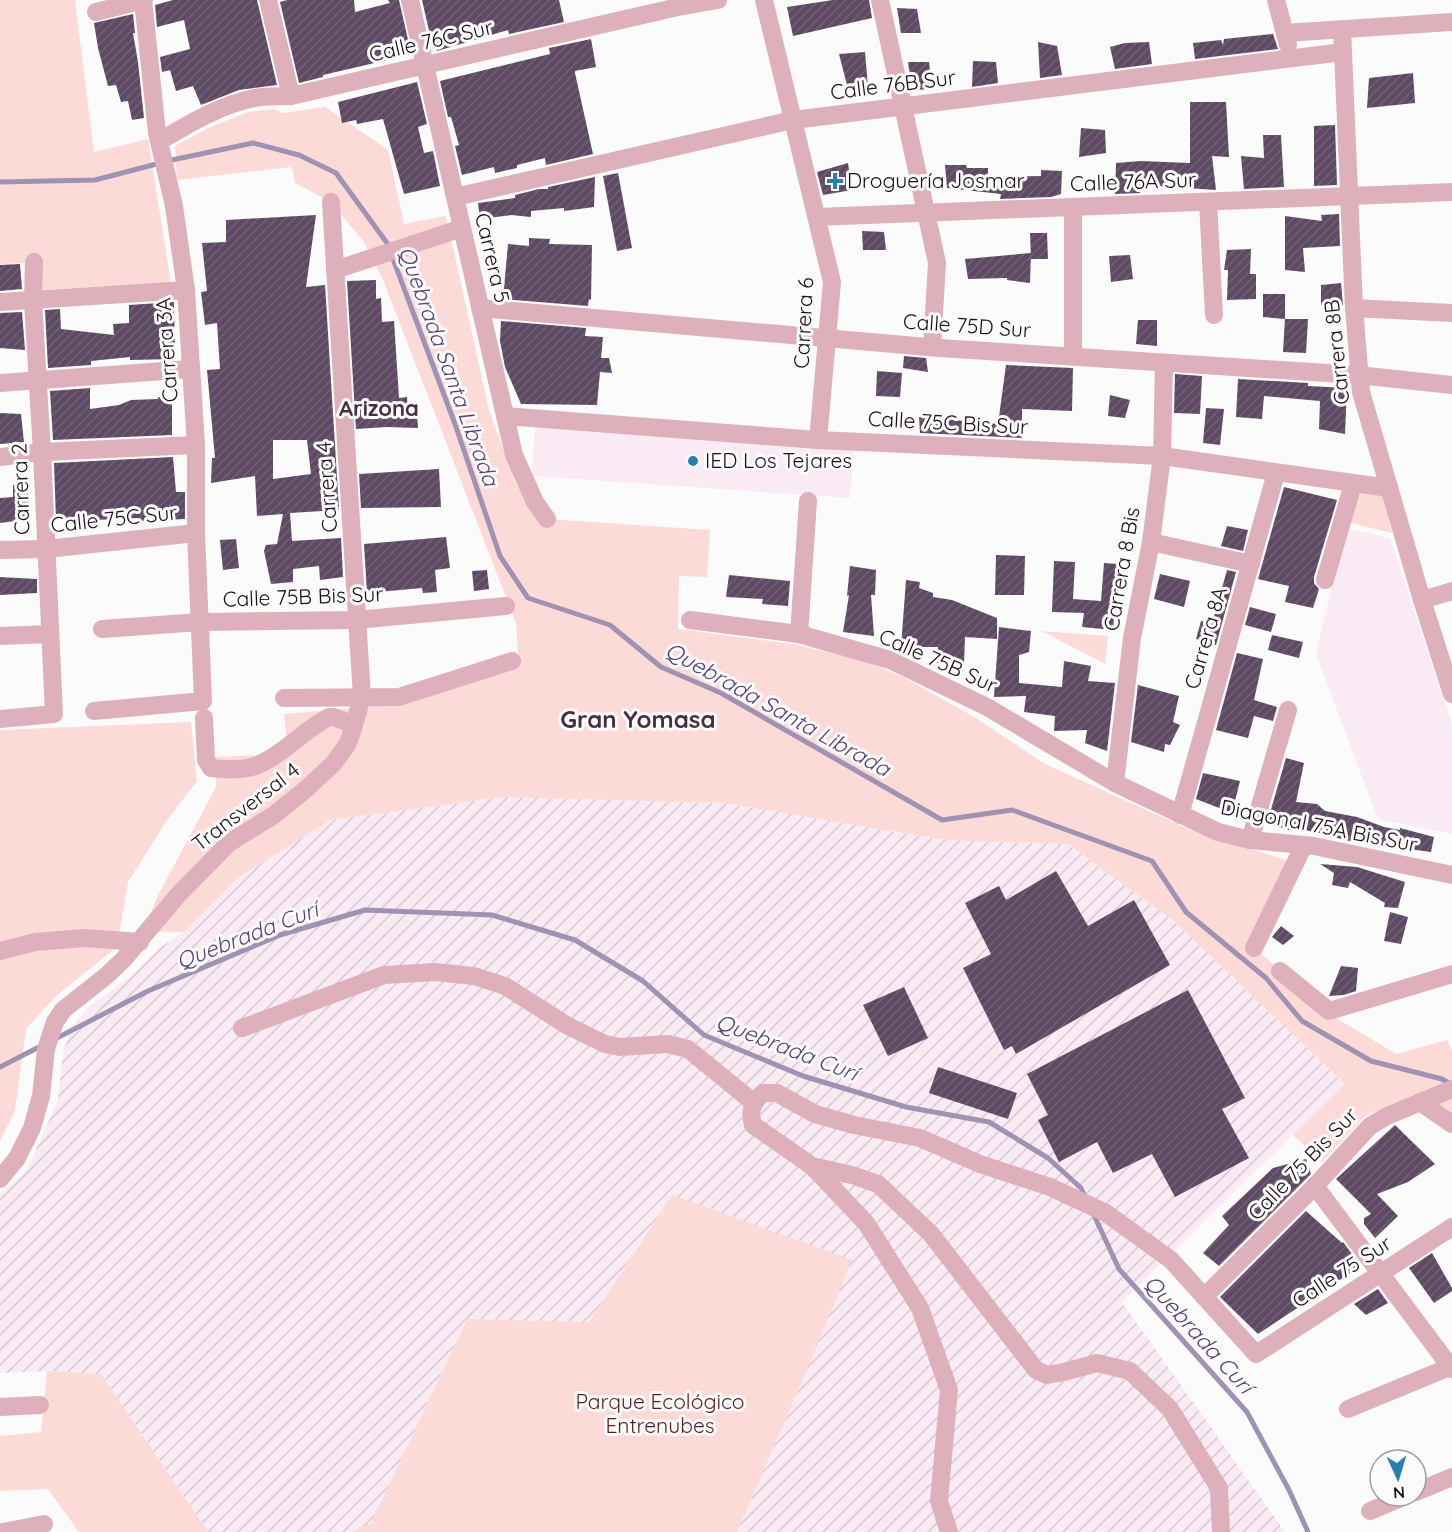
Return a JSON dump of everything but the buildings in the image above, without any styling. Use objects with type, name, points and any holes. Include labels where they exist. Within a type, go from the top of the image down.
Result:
[{"type":"street","points":[[96,12],[144,0]]},
{"type":"street","name":"Carrera 3A","points":[[144,0],[157,133],[174,206],[186,290],[196,445],[196,533],[206,760],[211,768],[226,770],[246,768],[262,763],[328,717],[354,725]]},
{"type":"street","points":[[268,0],[291,96]]},
{"type":"street","name":"Carrera 5","points":[[410,0],[514,455],[535,502],[547,519]]},
{"type":"street","name":"Calle 76C Sur","points":[[161,146],[193,122],[254,98],[291,96],[678,7],[718,0]]},
{"type":"street","name":"Carrera 6","points":[[764,0],[832,282],[818,440]]},
{"type":"street","points":[[880,0],[936,263],[932,347]]},
{"type":"street","points":[[1276,0],[1291,58]]},
{"type":"street","points":[[1285,33],[1452,22]]},
{"type":"street","name":"Carrera 8B","points":[[1342,29],[1358,375],[1364,409],[1452,694]]},
{"type":"street","name":"Calle 76B Sur","points":[[455,197],[793,120],[1343,52]]},
{"type":"street","name":"Calle 76A Sur","points":[[817,217],[1452,192]]},
{"type":"street","name":"Carrera 4","points":[[331,202],[362,697]]},
{"type":"street","points":[[1208,202],[1214,315]]},
{"type":"street","points":[[1073,207],[1073,356]]},
{"type":"street","points":[[335,270],[462,228]]},
{"type":"street","name":"Carrera 2","points":[[0,719],[54,714],[33,301],[34,262]]},
{"type":"street","points":[[0,302],[186,290]]},
{"type":"street","name":"Calle 75D Sur","points":[[480,308],[932,347],[1358,375],[1452,385]]},
{"type":"street","points":[[1354,308],[1452,313]]},
{"type":"street","name":"Carrera 8 Bis","points":[[1115,783],[1132,638],[1151,542],[1161,456],[1164,363]]},
{"type":"street","points":[[0,383],[191,369]]},
{"type":"street","name":"Calle 75C Bis Sur","points":[[505,416],[818,440],[1161,456],[1389,488]]},
{"type":"street","points":[[0,457],[42,452],[196,445]]},
{"type":"street","name":"Carrera 8A","points":[[1180,815],[1276,473]]},
{"type":"street","points":[[1325,580],[1353,484]]},
{"type":"street","points":[[799,634],[808,501]]},
{"type":"street","name":"Calle 75C Sur","points":[[0,550],[46,549],[196,533]]},
{"type":"street","points":[[1151,542],[1251,564]]},
{"type":"street","points":[[1422,600],[1452,591]]},
{"type":"street","name":"Calle 75B Bis Sur","points":[[102,629],[200,622],[356,620],[506,606]]},
{"type":"street","name":"Calle 75B Sur","points":[[690,620],[799,634],[890,660],[987,707],[1115,783]]},
{"type":"street","points":[[0,636],[50,634]]},
{"type":"street","points":[[284,699],[399,697],[512,661]]},
{"type":"street","name":"Transversal 4","points":[[0,1179],[17,1158],[32,1128],[41,1096],[48,1042],[63,1010],[106,976],[140,942],[178,895],[229,843],[274,815],[333,764],[347,745],[362,697]]},
{"type":"street","points":[[94,711],[203,710]]},
{"type":"street","points":[[1250,840],[1287,710]]},
{"type":"street","name":"Diagonal 75A Bis Sur","points":[[1115,783],[1218,832],[1250,840],[1304,845],[1452,875]]},
{"type":"street","points":[[1254,948],[1304,845]]},
{"type":"street","points":[[0,951],[35,942],[84,938],[140,942]]},
{"type":"street","points":[[1280,971],[1329,1011],[1452,974]]},
{"type":"street","points":[[242,1029],[384,975],[435,972],[474,976],[505,986],[568,1026],[605,1044],[620,1047],[668,1044],[688,1048],[753,1102]]},
{"type":"street","name":"Calle 75 Bis Sur","points":[[1204,1297],[1377,1120],[1448,1090]]},
{"type":"street","points":[[949,1532],[939,1502],[950,1390],[920,1308],[866,1223],[812,1166],[753,1125],[750,1115],[753,1102],[763,1093],[777,1093],[815,1114],[855,1125],[920,1138],[980,1164],[1050,1186],[1106,1213],[1171,1260],[1204,1297]]},
{"type":"street","points":[[1420,1102],[1452,1124]]},
{"type":"street","points":[[812,1166],[852,1175],[878,1184],[931,1234],[1036,1370],[1047,1375],[1097,1363],[1130,1371],[1170,1409],[1219,1488],[1221,1532]]},
{"type":"street","points":[[1315,1186],[1451,1367],[1348,1410]]},
{"type":"street","name":"Calle 75 Sur","points":[[1204,1297],[1256,1354],[1452,1227]]},
{"type":"street","points":[[0,1407],[40,1405]]},
{"type":"street","points":[[1428,1487],[1452,1477]]},
{"type":"street","points":[[1370,1511],[1377,1508]]},
{"type":"street","points":[[0,1517],[2,1532],[44,1524]]},
{"type":"shaded area","name":"IED Los Tejares","points":[[535,425],[854,447],[850,498],[532,476]]},
{"type":"shaded area","points":[[1345,528],[1390,538],[1452,724],[1452,834],[1378,819],[1316,654]]},
{"type":"shaded area","points":[[502,797],[725,803],[944,840],[1068,844],[1175,922],[1345,1084],[1122,1302],[1285,1532],[737,1532],[806,1372],[672,1195],[589,1322],[467,1319],[371,1523],[351,1532],[208,1532],[101,1374],[47,1371],[0,1373],[0,1194],[27,1170],[58,1100],[63,1052],[72,1026],[88,1008],[128,978],[158,949],[184,932],[240,876],[331,820]]},
{"type":"green space","points":[[0,0],[75,0],[94,152],[148,139],[171,283],[38,290],[36,263],[0,264]]},
{"type":"green space","points":[[325,107],[388,150],[404,224],[446,216],[489,410],[515,481],[531,510],[549,529],[547,519],[710,530],[707,577],[679,576],[678,629],[793,644],[865,661],[903,677],[976,718],[1045,764],[1186,828],[1295,863],[1254,948],[1338,1019],[1396,1054],[1447,1040],[1452,1051],[1452,1113],[1421,1092],[1365,1116],[1322,1162],[1293,1135],[1345,1084],[1175,922],[1068,844],[944,840],[725,803],[502,797],[331,820],[240,876],[184,932],[143,931],[157,897],[216,787],[216,757],[288,754],[284,714],[399,704],[519,665],[516,623],[383,280],[364,242],[331,202],[295,183],[292,167],[177,180],[175,146],[208,128],[248,112],[274,109],[283,113]]},
{"type":"green space","points":[[1355,491],[1383,494],[1392,533],[1347,522]]},
{"type":"green space","points":[[1042,631],[1108,636],[1105,664]]},
{"type":"green space","points":[[191,722],[197,781],[167,820],[128,882],[117,947],[57,995],[26,1029],[15,1111],[0,1141],[0,730]]},
{"type":"green space","name":"Parque Ecológico Entrenubes","points":[[672,1195],[852,1260],[737,1532],[351,1532],[371,1523],[467,1319],[589,1322]]},
{"type":"green space","points":[[47,1371],[101,1374],[208,1532],[79,1532],[48,1489],[0,1491],[0,1436],[41,1432]]},
{"type":"waterway","name":"Quebrada Santa Librada","points":[[0,182],[95,180],[172,160],[253,143],[299,155],[336,173],[387,243],[455,424],[500,556],[528,598],[610,625],[661,667],[721,693],[942,820],[1012,810],[1152,861],[1186,912],[1266,978],[1302,1021],[1371,1061],[1442,1079],[1452,1085]]},
{"type":"waterway","name":"Quebrada Curí","points":[[55,1039],[148,991],[280,935],[365,910],[492,915],[575,940],[643,981],[704,1035],[803,1076],[906,1107],[989,1122],[1048,1158],[1081,1188],[1085,1197]]},
{"type":"waterway","name":"Quebrada Curí","points":[[0,1067],[41,1046]]},
{"type":"waterway","name":"Quebrada Curí","points":[[1093,1213],[1119,1269],[1247,1412],[1289,1490],[1308,1532]]},
{"type":"place","name":"Droguería Josmar","points":[[835,181]]},
{"type":"place","name":"IED Los Tejares","points":[[693,461]]},
{"type":"district","name":"Arizona","points":[[379,408]]},
{"type":"district","name":"Gran Yomasa","points":[[638,720]]}]
